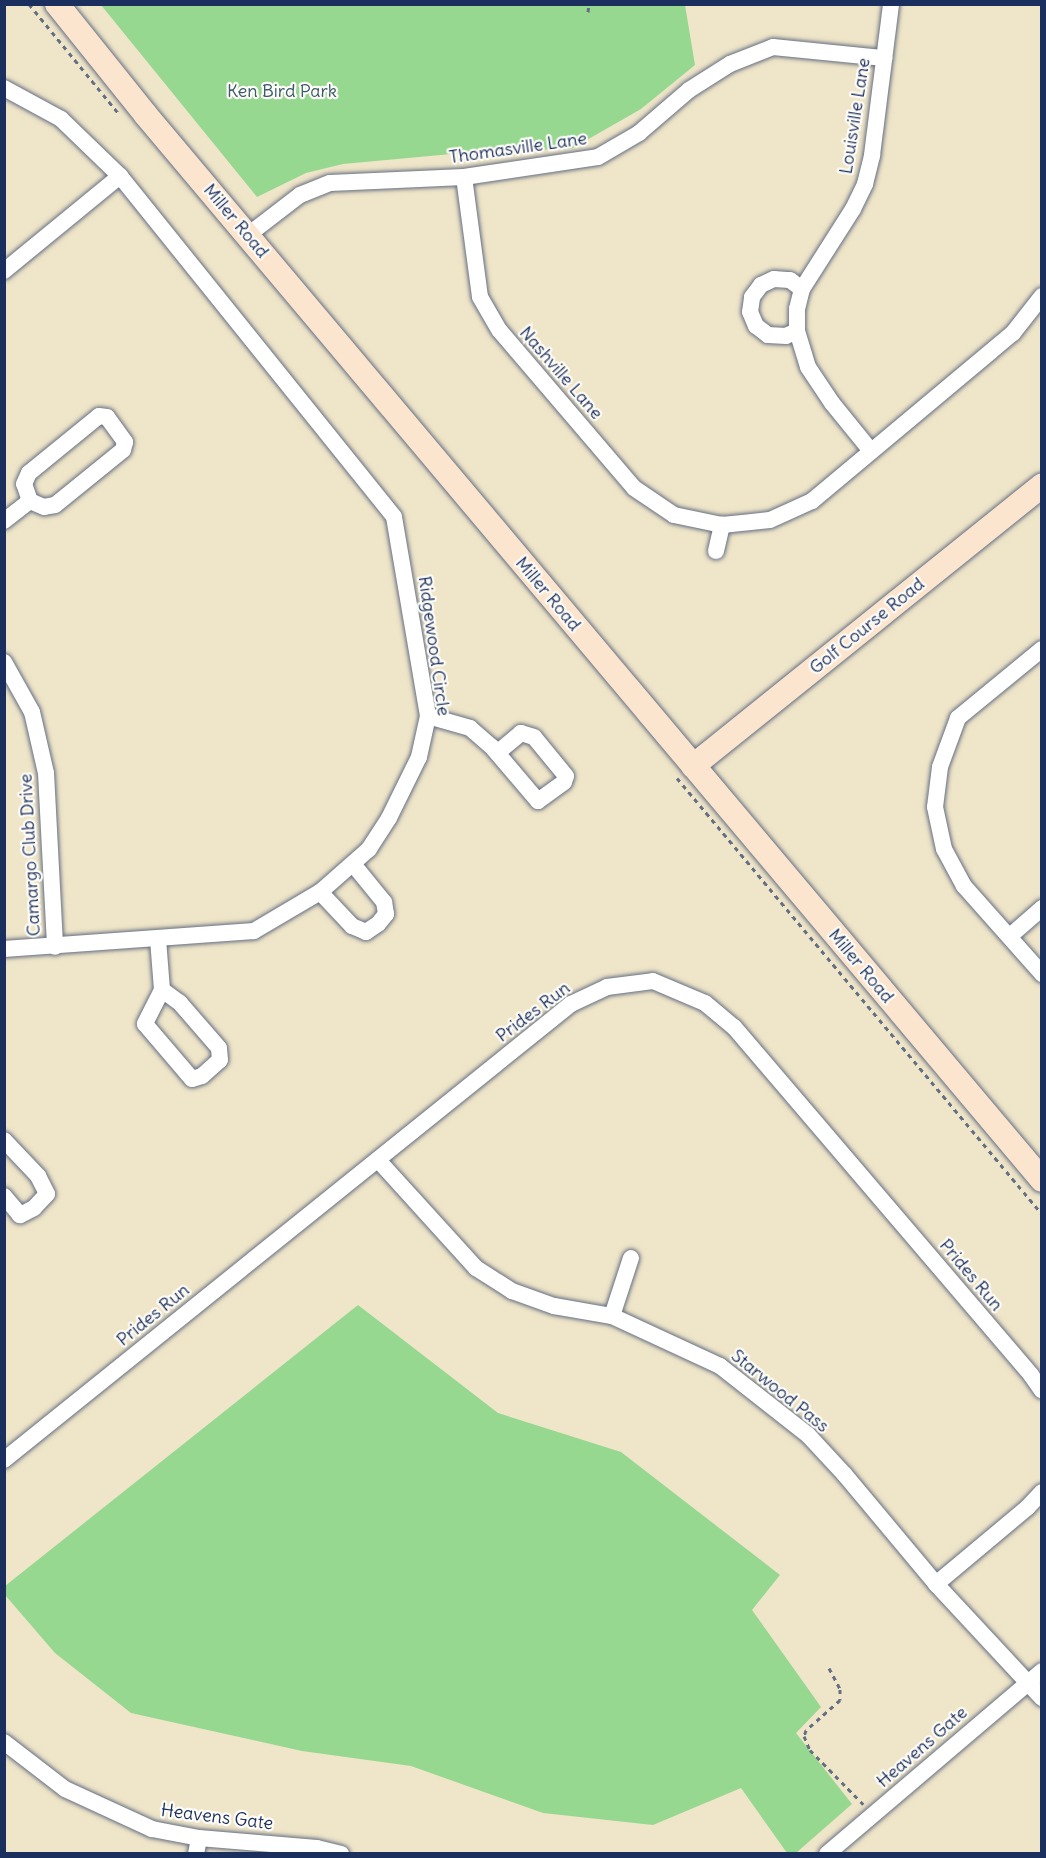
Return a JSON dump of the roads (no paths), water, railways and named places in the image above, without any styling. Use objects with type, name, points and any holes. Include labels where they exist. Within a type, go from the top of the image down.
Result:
[{"type":"street","name":"Miller Road","points":[[57,4],[145,114],[1041,1180]]},
{"type":"street","name":"Louisville Lane","points":[[871,451],[832,403],[808,367],[797,332],[797,309],[802,289],[853,209],[865,184],[872,155],[891,4]]},
{"type":"street","name":"Thomasville Lane","points":[[248,235],[300,195],[330,183],[464,177],[598,157],[639,133],[689,90],[730,64],[773,47],[884,58]]},
{"type":"street","name":"Ridgewood Circle","points":[[4,88],[61,119],[120,176],[394,517],[428,716],[419,757],[405,788],[369,849],[320,892],[254,931],[4,949]]},
{"type":"street","points":[[4,270],[120,176]]},
{"type":"street","name":"Nashville Lane","points":[[464,177],[480,297],[500,331],[634,488],[674,515],[722,525],[770,520],[812,501],[1013,333],[1041,296]]},
{"type":"street","points":[[797,332],[786,336],[768,335],[756,326],[750,312],[752,297],[761,285],[774,279],[790,280],[802,289]]},
{"type":"street","points":[[99,416],[107,417],[125,442],[123,450],[55,505],[44,507],[30,501],[24,484],[29,472],[99,416]]},
{"type":"street","name":"Golf Course Road","points":[[693,766],[1041,485]]},
{"type":"street","points":[[4,521],[30,501]]},
{"type":"street","points":[[716,551],[722,525]]},
{"type":"street","points":[[1041,649],[958,718],[940,767],[935,807],[944,849],[964,886],[1041,974]]},
{"type":"street","name":"Camargo Club Drive","points":[[4,662],[32,712],[46,773],[55,947]]},
{"type":"street","points":[[428,716],[470,728],[497,753]]},
{"type":"street","points":[[320,892],[352,926],[366,932],[378,924],[386,914],[384,902],[352,864]]},
{"type":"street","points":[[1010,936],[1041,908]]},
{"type":"street","points":[[158,939],[162,990],[145,1024],[192,1079],[202,1076],[220,1060],[219,1048],[180,1003],[162,990]]},
{"type":"street","name":"Prides Run","points":[[4,1460],[571,1004],[607,987],[653,981],[705,1003],[734,1027],[1031,1375],[1041,1391]]},
{"type":"street","points":[[4,1140],[38,1176],[47,1194],[34,1208],[20,1215],[4,1196]]},
{"type":"street","name":"Starwood Pass","points":[[378,1160],[476,1268],[512,1292],[554,1306],[612,1316],[720,1366],[808,1435],[845,1475],[936,1584],[1035,1676],[1041,1698]]},
{"type":"street","points":[[612,1316],[631,1258]]},
{"type":"street","points":[[936,1584],[1027,1508],[1041,1492]]},
{"type":"street","name":"Heavens Gate","points":[[827,1854],[1035,1676]]},
{"type":"street","name":"Heavens Gate","points":[[4,1742],[65,1789],[198,1846],[317,1848],[341,1854]]},
{"type":"park label","name":"Ken Bird Park","points":[[282,91]]}]
